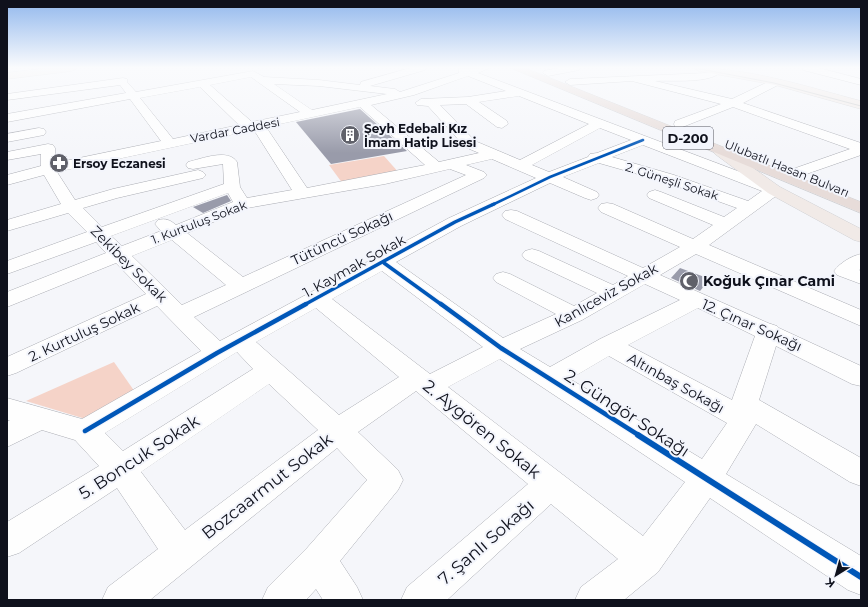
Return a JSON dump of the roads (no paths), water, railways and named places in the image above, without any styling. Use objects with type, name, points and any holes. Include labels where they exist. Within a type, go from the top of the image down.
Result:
[{"type":"highway","name":"Ulubatlı Hasan Bulvarı","points":[[586,96],[861,208]]},
{"type":"highway","name":"Ulubatlı Hasan Bulvarı","points":[[608,96],[680,124],[795,173],[861,199]]},
{"type":"main road","points":[[829,96],[861,105]]},
{"type":"main road","points":[[720,151],[774,190],[861,236]]},
{"type":"street","points":[[7,118],[126,96]]},
{"type":"street","points":[[134,96],[175,142],[196,170],[206,195]]},
{"type":"street","points":[[218,96],[254,126],[302,193]]},
{"type":"street","points":[[285,96],[311,115]]},
{"type":"street","name":"Vardar Caddesi","points":[[7,180],[48,169],[396,96]]},
{"type":"street","points":[[380,100],[432,104],[495,96]]},
{"type":"street","points":[[531,96],[774,190]]},
{"type":"street","points":[[706,96],[733,103],[861,149]]},
{"type":"street","points":[[680,124],[747,96]]},
{"type":"street","points":[[485,98],[498,106]]},
{"type":"street","points":[[468,100],[502,124]]},
{"type":"street","points":[[363,104],[444,166]]},
{"type":"street","points":[[432,104],[470,144],[550,176],[591,195]]},
{"type":"street","points":[[521,165],[600,123]]},
{"type":"street","points":[[7,138],[39,132]]},
{"type":"street","name":"1. Kaymak Sokak","points":[[85,431],[240,340],[384,263],[455,222],[550,176],[595,157],[643,140]]},
{"type":"street","points":[[7,156],[48,148],[48,169]]},
{"type":"street","points":[[795,173],[861,149]]},
{"type":"street","name":"1. Kurtuluş Sokak","points":[[7,300],[118,253],[243,204],[444,166],[494,154]]},
{"type":"street","name":"2. Güneşli Sokak","points":[[595,157],[668,178],[749,207]]},
{"type":"street","points":[[7,226],[70,206],[196,170],[225,159],[230,162],[232,187],[243,204]]},
{"type":"street","name":"Tütüncü Sokağı","points":[[179,315],[478,175],[444,166]]},
{"type":"street","name":"Zekibey Sokak","points":[[48,169],[70,206],[217,353]]},
{"type":"street","points":[[7,268],[206,195],[232,187]]},
{"type":"street","name":"Kanlıceviz Sokak","points":[[424,382],[574,315],[694,247],[774,190]]},
{"type":"street","points":[[656,195],[726,224]]},
{"type":"street","points":[[607,208],[861,319]]},
{"type":"street","points":[[151,215],[241,286]]},
{"type":"street","name":"12. Çınar Sokağı","points":[[511,215],[641,276],[769,331],[861,377]]},
{"type":"street","points":[[532,255],[614,293]]},
{"type":"street","points":[[861,260],[844,271],[861,278]]},
{"type":"street","name":"2. Güngör Sokağı","points":[[384,263],[501,348],[861,577]]},
{"type":"street","points":[[503,278],[574,315]]},
{"type":"street","name":"2. Kurtuluş Sokak","points":[[7,367],[160,296]]},
{"type":"street","name":"2. Aygören Sokak","points":[[318,299],[646,560]]},
{"type":"street","points":[[550,379],[609,345],[696,300]]},
{"type":"street","points":[[594,600],[646,560],[706,479],[744,412],[769,331]]},
{"type":"street","points":[[240,340],[270,370],[338,431],[387,480],[319,560],[281,600]]},
{"type":"street","name":"Altınbaş Sokağı","points":[[609,345],[744,412],[861,473]]},
{"type":"street","name":"5. Boncuk Sokak","points":[[7,541],[121,469],[270,370]]},
{"type":"street","name":"Bozcaarmut Sokak","points":[[121,600],[338,431],[424,382]]},
{"type":"street","points":[[7,409],[85,431],[121,469],[181,553]]},
{"type":"street","points":[[7,435],[40,418]]},
{"type":"street","name":"7. Şanlı Sokağı","points":[[420,600],[551,484]]},
{"type":"street","points":[[319,560],[344,600]]},
{"type":"tram line","points":[[824,96],[861,106]]},
{"type":"place","name":"Şeyh Edebali Kız İmam Hatip Lisesi","points":[[350,135]]},
{"type":"place","name":"Ersoy Eczanesi","points":[[59,163]]},
{"type":"place","name":"Koğuk Çınar Cami","points":[[689,281]]}]
